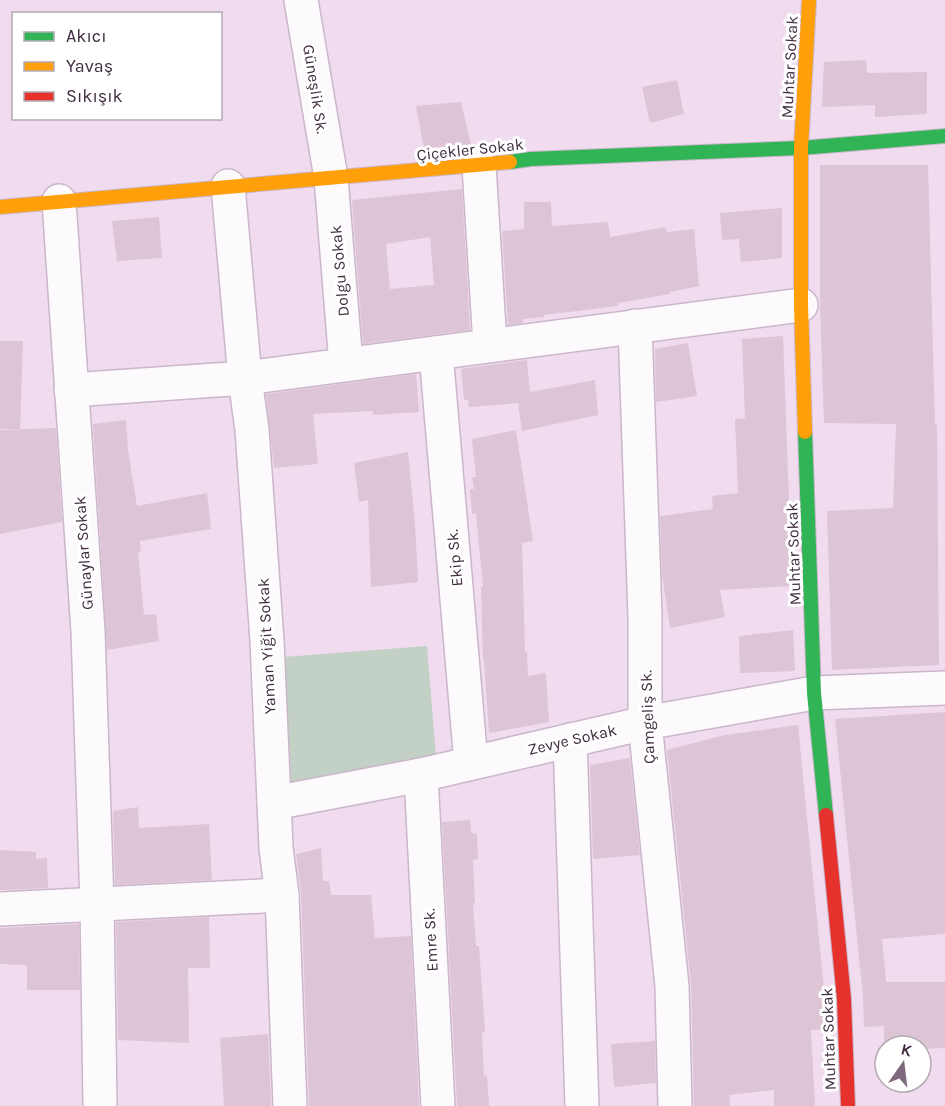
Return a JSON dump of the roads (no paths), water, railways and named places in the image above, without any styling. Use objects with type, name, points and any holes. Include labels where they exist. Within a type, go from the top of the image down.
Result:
[{"type":"street","name":"Güneşlik Sk.","points":[[302,0],[331,178]]},
{"type":"street","name":"Muhtar Sokak","points":[[809,0],[801,148],[801,305],[814,693],[844,999],[848,1106]]},
{"type":"street","name":"Çiçekler Sokak","points":[[0,207],[479,166],[531,159],[801,148],[945,136]]},
{"type":"street","points":[[479,166],[490,345]]},
{"type":"street","name":"Dolgu Sokak","points":[[331,178],[346,364]]},
{"type":"street","name":"Yaman Yiğit Sokak","points":[[228,186],[244,378],[252,430],[267,641],[276,848],[282,895],[290,1106]]},
{"type":"street","name":"Günaylar Sokak","points":[[59,201],[88,643],[97,904],[100,1106]]},
{"type":"street","points":[[71,390],[244,378],[801,305]]},
{"type":"street","name":"Çamgeliş Sk.","points":[[635,326],[645,616],[645,723],[672,986],[675,1106]]},
{"type":"street","name":"Ekip Sk.","points":[[436,353],[471,763]]},
{"type":"street","name":"Zevye Sokak","points":[[274,803],[421,775],[645,723],[814,693],[945,688]]},
{"type":"street","points":[[570,740],[582,1106]]},
{"type":"street","name":"Emre Sk.","points":[[421,775],[438,1106]]},
{"type":"street","points":[[0,909],[282,895]]}]
